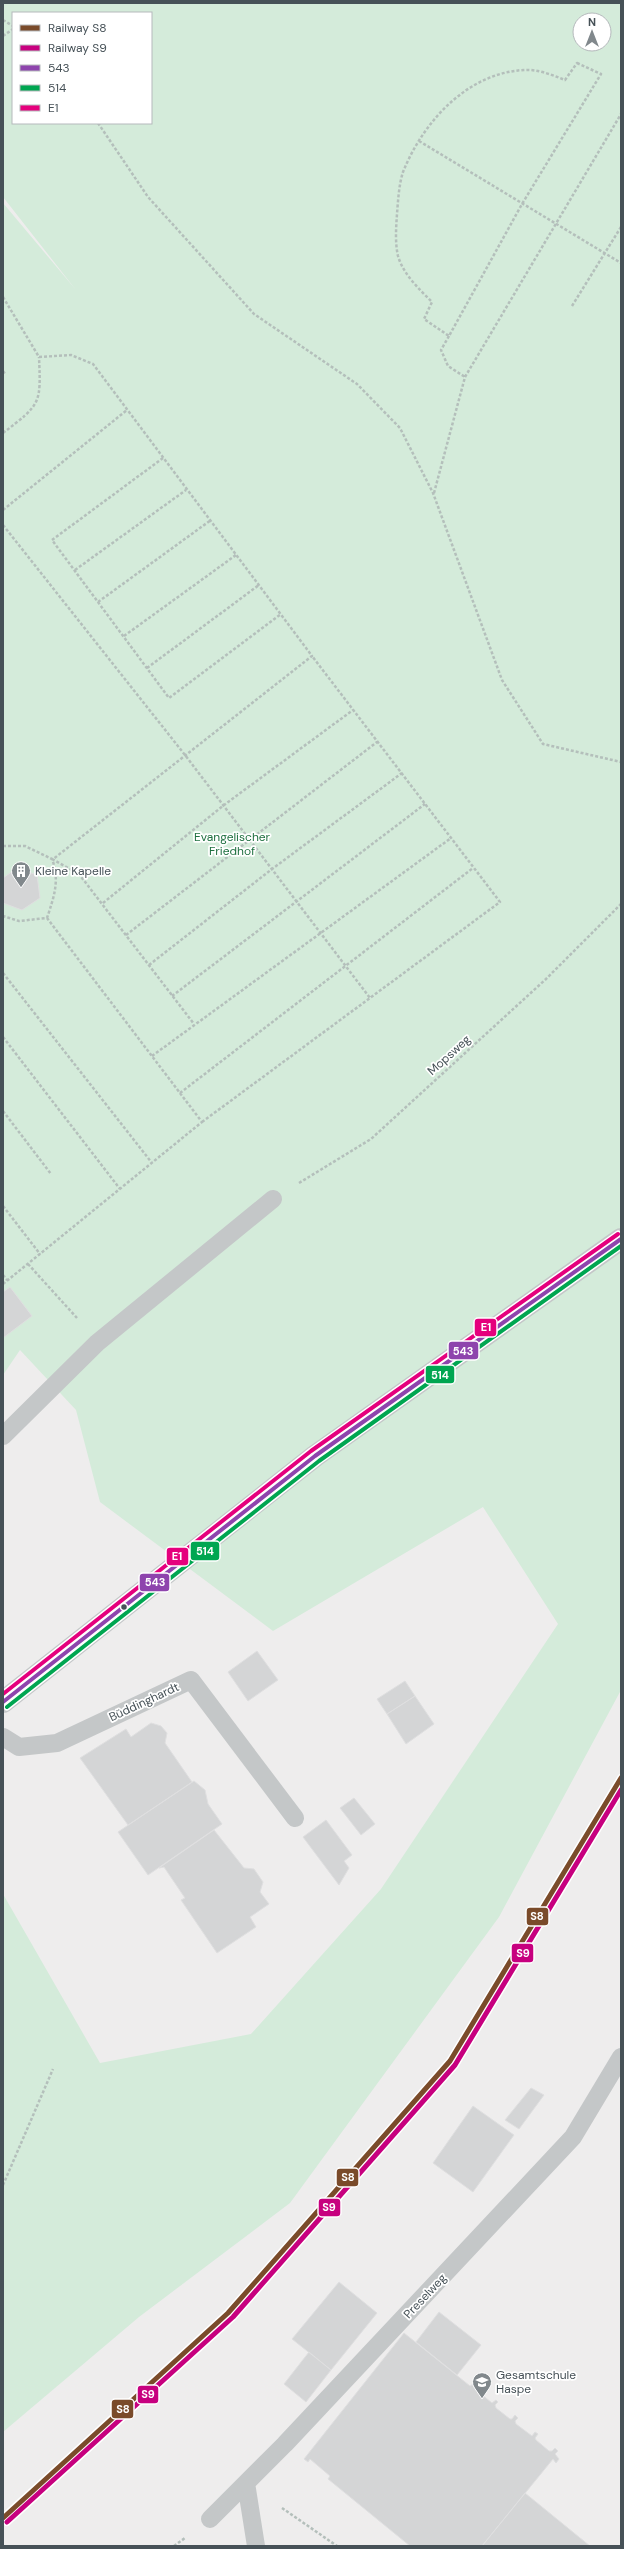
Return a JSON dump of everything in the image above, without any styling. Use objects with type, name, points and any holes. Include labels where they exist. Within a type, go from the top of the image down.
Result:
[{"type":"street","points":[[3,1702],[315,1456],[621,1239]]},
{"type":"lane","points":[[3,1436],[97,1343],[274,1199]]},
{"type":"lane","name":"Büddinghardt","points":[[3,1737],[19,1747],[57,1743],[191,1680],[295,1818]]},
{"type":"lane","name":"Preselweg","points":[[210,2519],[246,2483],[573,2138],[621,2057]]},
{"type":"lane","points":[[246,2483],[256,2546]]},
{"type":"path","points":[[3,20],[12,26]]},
{"type":"path","points":[[3,36],[12,28]]},
{"type":"path","points":[[449,336],[424,319],[432,302],[418,287],[398,257],[396,232],[400,188],[403,173],[418,140],[433,120],[452,101],[476,84],[502,74],[524,70],[545,73],[565,80],[577,63],[601,74],[522,204],[449,336],[441,350],[448,366],[465,377]]},
{"type":"path","points":[[433,493],[465,377],[621,114]]},
{"type":"path","points":[[99,124],[148,197],[254,314],[357,384],[400,428],[433,493],[502,680],[543,744],[621,762]]},
{"type":"path","points":[[418,140],[621,264]]},
{"type":"path","points":[[572,306],[621,228]]},
{"type":"path","points":[[3,297],[39,356],[39,399],[29,413],[3,433]]},
{"type":"path","points":[[3,1284],[202,1122],[500,902],[186,490],[93,364],[71,355],[39,356]]},
{"type":"path","points":[[3,371],[6,375]]},
{"type":"path","points":[[3,510],[127,410]]},
{"type":"path","points":[[163,458],[52,540],[169,698],[281,614]]},
{"type":"path","points":[[75,570],[186,490]]},
{"type":"path","points":[[98,602],[210,520]]},
{"type":"path","points":[[3,525],[185,755],[370,998]]},
{"type":"path","points":[[124,636],[236,555]]},
{"type":"path","points":[[147,668],[259,585]]},
{"type":"path","points":[[52,860],[312,656]]},
{"type":"path","points":[[103,903],[224,806],[353,710]]},
{"type":"path","points":[[126,935],[377,742]]},
{"type":"path","points":[[149,965],[272,869],[402,773]]},
{"type":"path","points":[[172,996],[425,804]]},
{"type":"path","points":[[152,1056],[451,838]]},
{"type":"path","points":[[3,846],[25,846],[79,874],[103,903],[194,1024]]},
{"type":"path","points":[[47,918],[55,896],[57,876],[52,860]]},
{"type":"path","points":[[180,1093],[347,967],[473,868]]},
{"type":"path","name":"Mopsweg","points":[[274,1199],[371,1139],[546,979],[621,904]]},
{"type":"path","points":[[3,916],[19,921],[47,918]]},
{"type":"path","points":[[47,918],[202,1122]]},
{"type":"path","points":[[3,972],[152,1163]]},
{"type":"path","points":[[3,1037],[120,1189]]},
{"type":"path","points":[[3,1111],[52,1174]]},
{"type":"path","points":[[3,1206],[40,1254]]},
{"type":"path","points":[[28,1264],[60,1297]]},
{"type":"path","points":[[3,1275],[7,1280]]},
{"type":"path","points":[[3,2185],[53,2069]]},
{"type":"path","points":[[246,2483],[337,2546]]},
{"type":"green space","name":"Evangelischer Friedhof","points":[[3,3],[621,3],[621,1690],[499,1917],[290,2203],[139,2317],[3,2432],[3,1894],[100,2063],[251,2034],[381,1889],[558,1624],[483,1507],[273,1631],[100,1502],[76,1410],[20,1350],[3,1375],[3,203],[76,290],[3,197]]},
{"type":"building","name":"Kleine Kapelle","points":[[17,868],[37,875],[40,898],[22,910],[3,903],[3,878]]},
{"type":"building","points":[[10,1287],[32,1316],[3,1338],[3,1292]]},
{"type":"building","points":[[257,1651],[278,1680],[248,1701],[228,1672]]},
{"type":"building","points":[[405,1681],[415,1696],[387,1714],[377,1699]]},
{"type":"building","points":[[415,1696],[434,1724],[406,1744],[387,1714]]},
{"type":"building","points":[[151,1723],[161,1726],[167,1733],[165,1743],[192,1782],[128,1825],[80,1758],[126,1729],[131,1737]]},
{"type":"building","points":[[194,1781],[205,1790],[208,1804],[222,1824],[148,1875],[118,1832]]},
{"type":"building","points":[[354,1798],[375,1824],[361,1835],[340,1808]]},
{"type":"building","points":[[326,1820],[352,1855],[344,1861],[349,1868],[339,1885],[303,1837]]},
{"type":"building","points":[[214,1830],[244,1868],[254,1869],[263,1882],[260,1892],[269,1904],[250,1917],[256,1927],[217,1953],[181,1900],[185,1898],[164,1867],[159,1868]]},
{"type":"building","points":[[531,2088],[544,2095],[519,2129],[505,2120]]},
{"type":"building","points":[[473,2106],[514,2135],[473,2192],[433,2163]]},
{"type":"building","points":[[339,2282],[377,2313],[331,2370],[292,2339]]},
{"type":"building","points":[[439,2312],[481,2345],[457,2375],[416,2342]]},
{"type":"building","points":[[404,2333],[470,2386],[475,2383],[478,2385],[475,2389],[492,2403],[496,2400],[498,2402],[495,2405],[496,2408],[510,2419],[512,2419],[515,2415],[518,2418],[515,2421],[516,2424],[532,2436],[535,2432],[538,2434],[535,2438],[536,2440],[549,2451],[552,2451],[555,2448],[558,2451],[555,2454],[559,2459],[556,2463],[553,2459],[482,2546],[410,2546],[328,2479],[330,2476],[310,2459],[308,2462],[304,2459]]},
{"type":"building","points":[[309,2352],[331,2370],[306,2402],[284,2384]]},
{"type":"building","points":[[525,2493],[590,2546],[482,2546]]},
{"type":"rail line","name":"S8","points":[[3,2518],[228,2313],[450,2061],[621,1778]]},
{"type":"rail line","name":"S9","points":[[7,2522],[233,2317],[455,2065],[621,1790]]},
{"type":"transit line","name":"E1","points":[[3,1694],[311,1451],[618,1234]]},
{"type":"transit line","name":"543","points":[[3,1702],[315,1456],[621,1239]]},
{"type":"transit line","name":"514","points":[[7,1707],[319,1461],[621,1246]]},
{"type":"place","name":"Kleine Kapelle","points":[[21,888]]},
{"type":"place","name":"Gesamtschule Haspe","points":[[482,2399]]}]
